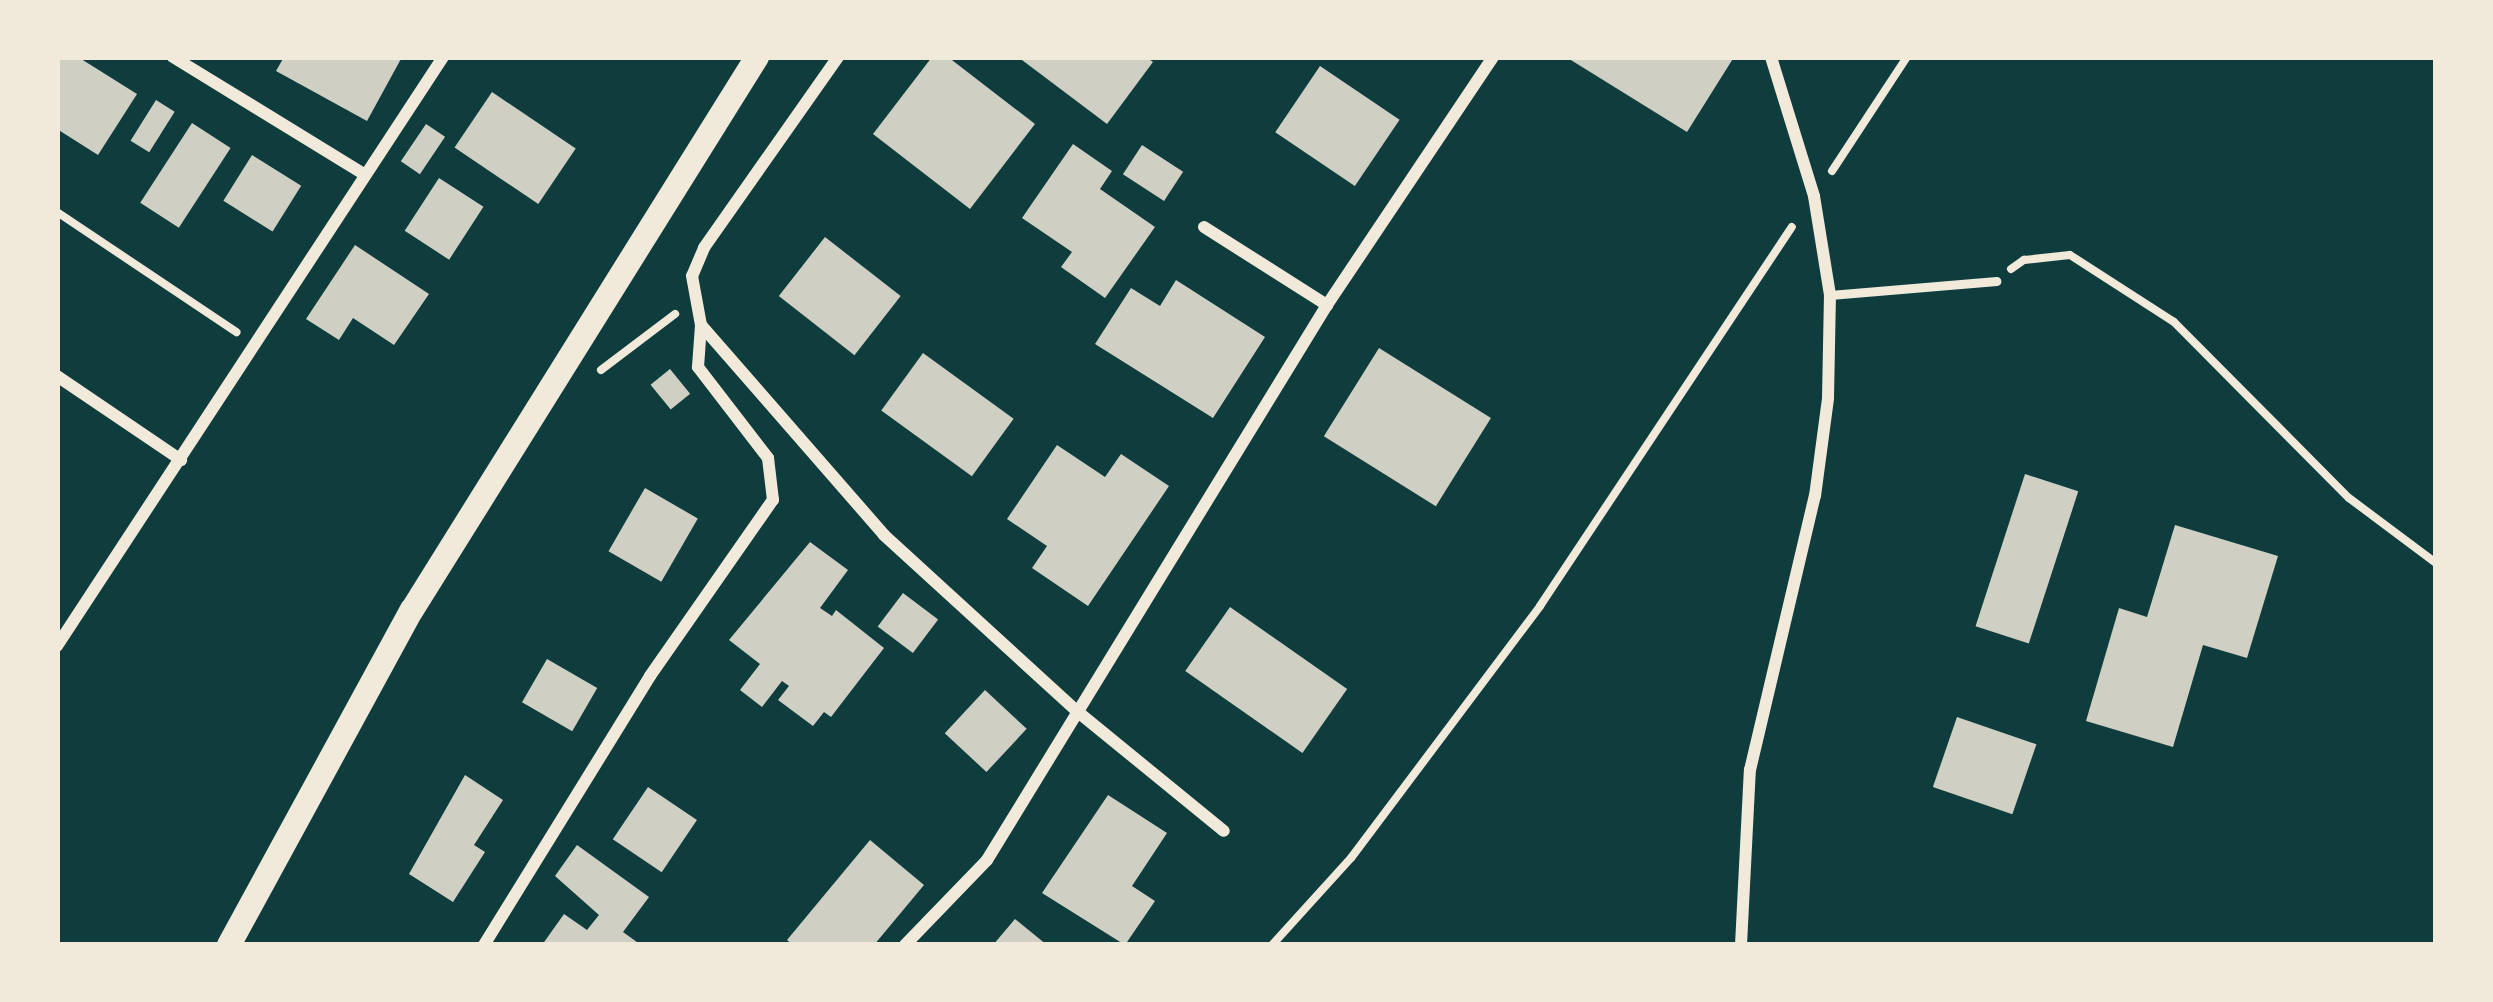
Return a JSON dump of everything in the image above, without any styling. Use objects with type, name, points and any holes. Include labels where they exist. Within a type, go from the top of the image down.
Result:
[{"type":"main road","points":[[229,945],[412,610],[757,57]]},
{"type":"street","points":[[173,57],[364,174]]},
{"type":"street","points":[[57,646],[442,57]]},
{"type":"street","points":[[838,57],[704,248],[692,300],[701,325],[884,536],[1078,712],[1224,831]]},
{"type":"street","points":[[904,945],[987,860],[1327,305],[1493,57]]},
{"type":"street","points":[[1741,945],[1750,770],[1815,496],[1830,295],[1814,196],[1771,57]]},
{"type":"street","points":[[1204,227],[1327,305]]},
{"type":"street","points":[[484,945],[650,676],[773,500],[768,458],[698,367],[701,325]]},
{"type":"street","points":[[57,376],[181,460]]},
{"type":"lane","points":[[1830,295],[1996,281]]},
{"type":"path","points":[[1272,945],[1351,858],[1540,606],[1907,57]]},
{"type":"path","points":[[57,212],[257,346]]},
{"type":"path","points":[[1996,281],[2024,260],[2070,255],[2174,322],[2349,498],[2436,563]]},
{"type":"path","points":[[585,387],[692,300]]},
{"type":"building","points":[[57,57],[78,57],[137,94],[98,155],[57,129]]},
{"type":"building","points":[[284,57],[402,57],[367,121],[276,71]]},
{"type":"building","points":[[932,57],[948,57],[1035,124],[970,209],[873,134]]},
{"type":"building","points":[[1018,57],[1146,57],[1153,62],[1107,124]]},
{"type":"building","points":[[1566,57],[1734,57],[1687,132]]},
{"type":"building","points":[[1320,66],[1400,120],[1355,186],[1275,132]]},
{"type":"building","points":[[492,92],[576,148],[538,204],[455,148]]},
{"type":"building","points":[[156,100],[175,112],[149,152],[131,141]]},
{"type":"building","points":[[192,123],[231,148],[179,228],[140,203]]},
{"type":"building","points":[[426,124],[445,137],[420,174],[401,161]]},
{"type":"building","points":[[1073,144],[1112,171],[1100,189],[1155,227],[1105,298],[1061,267],[1072,252],[1022,218]]},
{"type":"building","points":[[1142,145],[1183,172],[1164,201],[1123,174]]},
{"type":"building","points":[[252,155],[301,186],[273,232],[223,201]]},
{"type":"building","points":[[439,178],[483,207],[449,260],[405,231]]},
{"type":"building","points":[[825,237],[901,296],[854,355],[779,296]]},
{"type":"building","points":[[355,245],[429,294],[394,345],[353,318],[339,340],[306,319]]},
{"type":"building","points":[[1176,280],[1265,337],[1213,418],[1095,344],[1131,288],[1160,306]]},
{"type":"building","points":[[1379,348],[1491,418],[1436,506],[1324,436]]},
{"type":"building","points":[[923,353],[1014,419],[972,476],[881,410]]},
{"type":"building","points":[[670,369],[690,394],[671,410],[651,385]]},
{"type":"building","points":[[1057,445],[1105,477],[1121,454],[1169,486],[1088,606],[1032,568],[1047,546],[1007,519]]},
{"type":"building","points":[[2025,474],[2078,491],[2029,643],[1976,626]]},
{"type":"building","points":[[645,488],[698,518],[661,582],[608,551]]},
{"type":"building","points":[[2175,525],[2278,556],[2247,658],[2203,645],[2173,747],[2086,721],[2119,608],[2147,617]]},
{"type":"building","points":[[810,542],[848,570],[820,608],[832,616],[836,610],[884,648],[831,717],[824,712],[813,726],[778,700],[789,686],[782,681],[762,707],[740,690],[760,664],[729,640]]},
{"type":"building","points":[[903,593],[938,619],[913,653],[878,627]]},
{"type":"building","points":[[1230,607],[1347,689],[1302,753],[1185,671]]},
{"type":"building","points":[[547,659],[597,688],[572,731],[522,702]]},
{"type":"building","points":[[985,690],[1027,729],[986,772],[945,733]]},
{"type":"building","points":[[1957,717],[2036,744],[2012,814],[1933,787]]},
{"type":"building","points":[[465,775],[503,800],[474,845],[485,852],[453,902],[409,874]]},
{"type":"building","points":[[648,787],[697,820],[662,872],[613,839]]},
{"type":"building","points":[[1108,795],[1167,833],[1132,886],[1155,901],[1125,945],[1042,893]]},
{"type":"building","points":[[870,840],[924,885],[874,945],[793,945],[787,940]]},
{"type":"building","points":[[577,845],[649,897],[623,932],[641,945],[542,945],[564,914],[587,930],[599,915],[555,876]]},
{"type":"building","points":[[1015,919],[1047,945],[993,945]]}]
